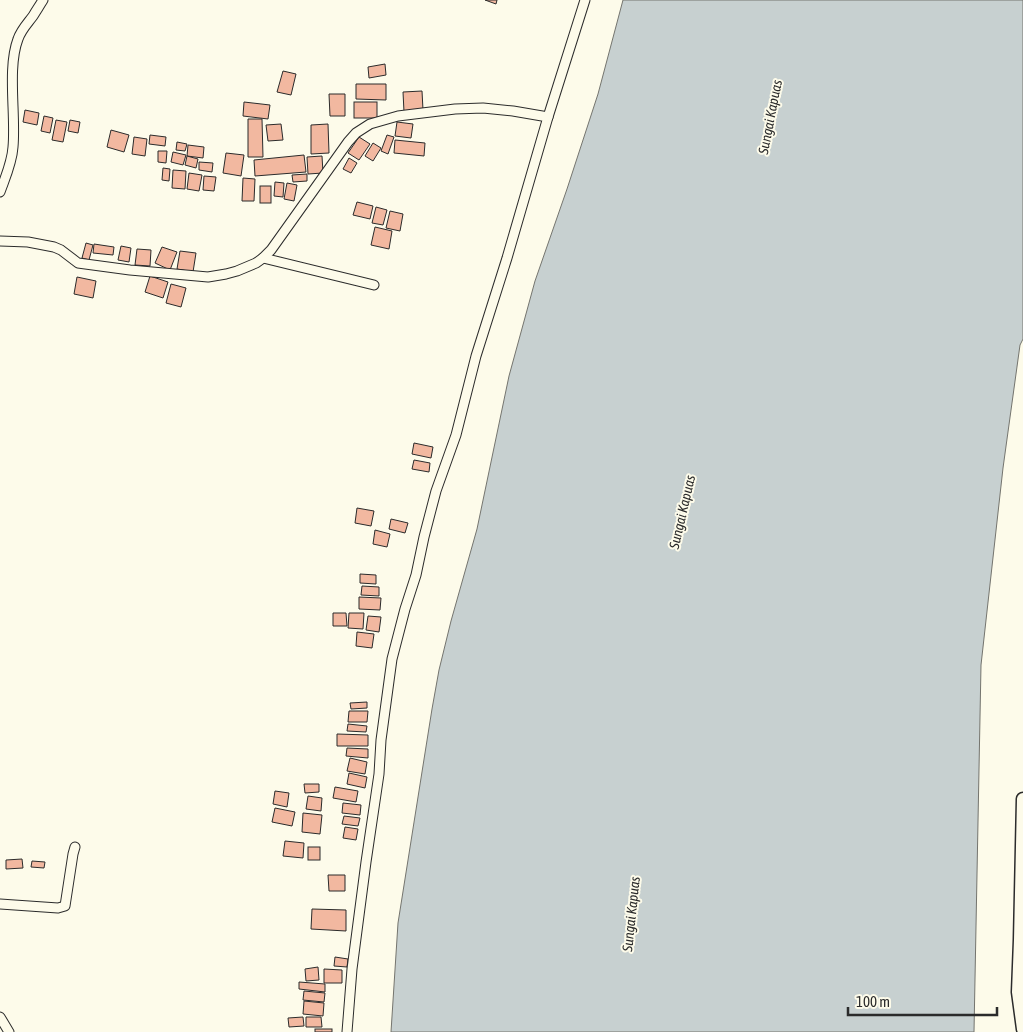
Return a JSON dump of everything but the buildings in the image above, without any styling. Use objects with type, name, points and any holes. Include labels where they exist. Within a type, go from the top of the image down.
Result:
[{"type":"street","points":[[0,192],[13,149],[14,53],[22,29],[43,0]]},
{"type":"street","points":[[347,1032],[353,960],[379,774],[381,740],[392,659],[416,575],[436,490],[456,435],[476,356],[584,1]]},
{"type":"street","points":[[0,241],[28,242],[54,247],[62,250],[78,263],[208,277],[226,274],[256,263],[271,250],[348,142],[356,133],[370,124],[398,116],[455,108],[483,108],[548,117]]},
{"type":"street","points":[[263,258],[374,285]]},
{"type":"street","points":[[1023,799],[1022,940],[1018,992],[1023,1029]]},
{"type":"street","points":[[0,904],[58,908],[65,906],[75,847]]},
{"type":"street","points":[[0,1017],[9,1032]]},
{"type":"water","name":"Sungai Kapuas","points":[[623,0],[1023,0],[1023,339],[1020,345],[1003,468],[981,665],[974,1032],[391,1032],[398,923],[439,670],[477,529],[509,376],[535,281],[598,94]]}]
